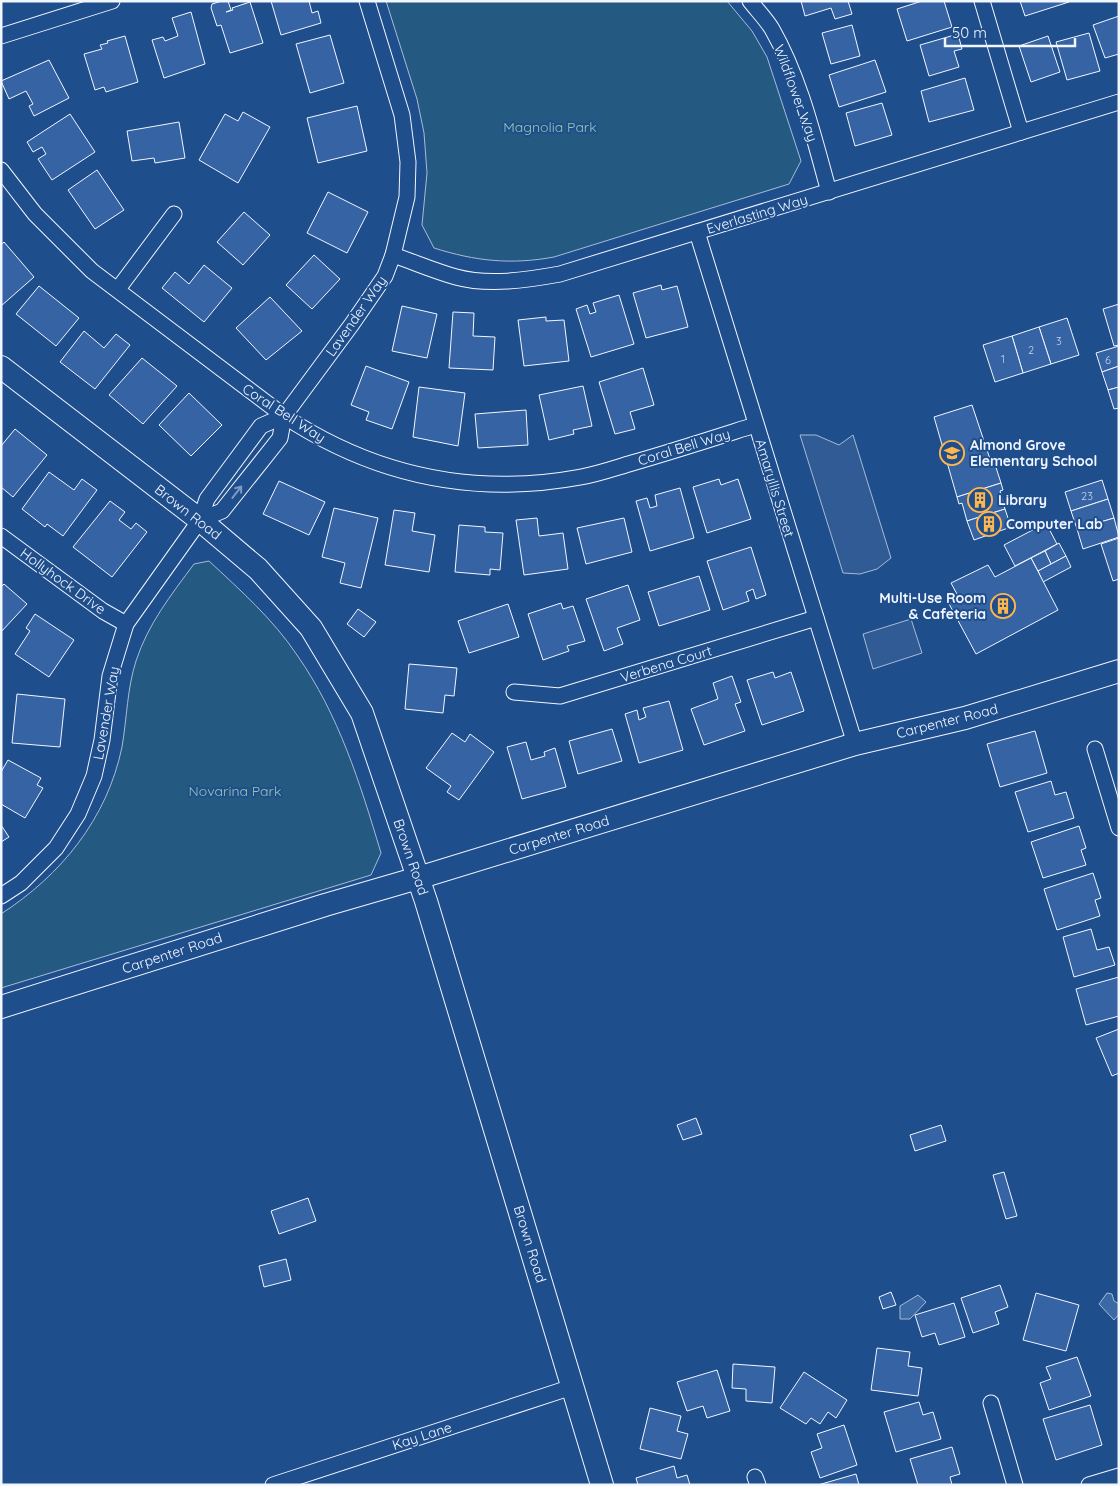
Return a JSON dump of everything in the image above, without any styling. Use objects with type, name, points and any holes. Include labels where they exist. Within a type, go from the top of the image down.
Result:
[{"type":"street","points":[[1,36],[112,1]]},
{"type":"street","name":"Lavender Way","points":[[200,520],[222,511],[280,438],[284,416],[385,276],[393,255],[407,197],[408,162],[402,115],[367,1]]},
{"type":"street","name":"Wildflower Way","points":[[750,1],[770,26],[783,49],[794,78],[828,192]]},
{"type":"street","points":[[982,1],[1021,132]]},
{"type":"street","name":"Everlasting Way","points":[[393,255],[457,278],[498,281],[526,280],[560,274],[1119,102]]},
{"type":"street","name":"Coral Bell Way","points":[[1,170],[35,214],[92,271],[284,416],[308,431],[367,461],[420,476],[483,484],[534,483],[582,477],[755,425]]},
{"type":"street","points":[[118,289],[174,214]]},
{"type":"street","name":"Amaryllis Street","points":[[696,232],[855,744]]},
{"type":"street","name":"Brown Road","points":[[1,367],[200,520],[258,569],[311,628],[362,713],[418,878],[532,1247],[602,1485]]},
{"type":"street","name":"Lavender Way","points":[[1,896],[20,883],[56,848],[78,814],[94,776],[102,740],[110,676],[126,624],[200,520],[207,499],[261,426],[284,416]]},
{"type":"street","name":"Hollyhock Drive","points":[[1,536],[103,611],[126,624]]},
{"type":"street","name":"Verbena Court","points":[[514,692],[560,696],[816,618]]},
{"type":"street","name":"Carpenter Road","points":[[1,1007],[325,905],[855,744],[965,718],[1119,672]]},
{"type":"street","points":[[1095,749],[1119,828]]},
{"type":"street","name":"Kay Lane","points":[[273,1485],[572,1387]]},
{"type":"street","points":[[991,1403],[1014,1485]]},
{"type":"street","points":[[1089,1485],[1119,1476]]},
{"type":"green space","name":"Magnolia Park","points":[[386,1],[727,1],[752,31],[767,57],[801,161],[789,184],[554,257],[523,261],[479,259],[434,248],[422,225],[427,173],[424,133],[417,99]]},
{"type":"green space","name":"Novarina Park","points":[[209,561],[256,605],[288,642],[325,701],[347,750],[381,853],[371,875],[1,988],[1,914],[23,899],[62,863],[93,821],[115,773],[122,747],[131,682],[141,647],[161,610],[194,564]]},
{"type":"shaded area","points":[[800,435],[816,435],[839,445],[853,435],[891,558],[877,569],[860,574],[843,573]]},
{"type":"shaded area","points":[[911,619],[922,653],[873,669],[863,634]]},
{"type":"shaded area","points":[[1107,1293],[1112,1294],[1114,1301],[1119,1304],[1119,1314],[1114,1320],[1099,1304]]},
{"type":"shaded area","points":[[918,1295],[926,1302],[910,1319],[900,1319],[900,1306]]},
{"type":"building","points":[[228,1],[231,10],[226,12],[233,10],[232,8],[250,2],[263,43],[230,53],[221,25],[217,26],[211,8],[212,4]]},
{"type":"building","points":[[271,1],[309,1],[312,13],[318,11],[321,23],[281,35]]},
{"type":"building","points":[[801,1],[848,1],[852,14],[835,19],[831,8],[805,16]]},
{"type":"building","points":[[922,1],[944,1],[952,27],[907,41],[897,9]]},
{"type":"building","points":[[1020,1],[1069,1],[1069,2],[1025,16]]},
{"type":"building","points":[[191,12],[205,64],[164,78],[152,40],[163,37],[165,41],[178,36],[172,18]]},
{"type":"building","points":[[1119,16],[1119,54],[1105,58],[1093,25]]},
{"type":"building","points":[[852,25],[860,56],[831,64],[822,33]]},
{"type":"building","points":[[1089,33],[1100,71],[1067,80],[1056,42]]},
{"type":"building","points":[[958,34],[962,49],[954,51],[959,67],[929,76],[920,45]]},
{"type":"building","points":[[330,35],[344,83],[310,93],[296,44]]},
{"type":"building","points":[[125,36],[138,82],[106,92],[104,87],[95,90],[84,54],[102,49],[100,45],[108,43],[107,41]]},
{"type":"building","points":[[1048,36],[1060,72],[1031,82],[1019,46]]},
{"type":"building","points":[[49,60],[69,98],[34,116],[29,106],[33,104],[26,91],[9,99],[1,81]]},
{"type":"building","points":[[875,60],[886,92],[839,107],[829,75]]},
{"type":"building","points":[[965,78],[974,110],[929,122],[921,91]]},
{"type":"building","points":[[882,103],[892,135],[855,146],[846,113]]},
{"type":"building","points":[[357,106],[367,151],[318,163],[307,118]]},
{"type":"building","points":[[243,112],[270,127],[238,183],[199,160],[225,114],[238,121]]},
{"type":"building","points":[[70,114],[95,152],[52,180],[38,159],[46,154],[42,147],[33,152],[27,142]]},
{"type":"building","points":[[179,122],[185,158],[155,163],[154,158],[132,161],[127,131]]},
{"type":"building","points":[[97,170],[124,210],[95,229],[68,190]]},
{"type":"building","points":[[328,192],[368,212],[347,253],[307,233]]},
{"type":"building","points":[[244,212],[270,235],[243,265],[217,242]]},
{"type":"building","points":[[4,242],[34,277],[1,306],[1,245]]},
{"type":"building","points":[[314,255],[340,279],[312,309],[286,285]]},
{"type":"building","points":[[204,265],[232,288],[204,322],[162,288],[175,272],[189,284]]},
{"type":"building","points":[[661,285],[662,290],[677,286],[688,327],[646,338],[633,293]]},
{"type":"building","points":[[39,286],[79,318],[56,346],[16,314]]},
{"type":"building","points":[[619,295],[634,344],[591,357],[576,309],[587,305],[590,314],[596,312],[593,303]]},
{"type":"building","points":[[270,297],[302,331],[266,360],[236,328]]},
{"type":"building","points":[[1119,304],[1119,345],[1114,346],[1103,309]]},
{"type":"building","points":[[402,306],[437,314],[427,358],[392,351]]},
{"type":"building","points":[[453,312],[474,313],[473,336],[495,337],[493,370],[449,368]]},
{"type":"building","points":[[546,317],[546,321],[564,320],[569,361],[524,366],[518,320]]},
{"type":"building","points":[[1067,318],[1079,355],[1051,364],[1039,327]]},
{"type":"building","points":[[1039,327],[1051,364],[1023,373],[1012,336]]},
{"type":"building","points":[[84,331],[104,348],[116,334],[130,345],[95,389],[60,362]]},
{"type":"building","points":[[1012,336],[1023,373],[995,382],[983,345]]},
{"type":"building","points":[[1119,346],[1119,366],[1102,372],[1096,353]]},
{"type":"building","points":[[142,358],[177,386],[143,424],[109,395]]},
{"type":"building","points":[[366,366],[409,382],[392,429],[366,420],[369,412],[351,405]]},
{"type":"building","points":[[1119,366],[1119,387],[1108,390],[1102,372]]},
{"type":"building","points":[[643,368],[654,405],[630,412],[635,429],[615,434],[599,382]]},
{"type":"building","points":[[583,386],[592,426],[573,430],[574,434],[549,440],[539,395]]},
{"type":"building","points":[[419,387],[465,393],[458,446],[413,437]]},
{"type":"building","points":[[1119,387],[1119,408],[1114,409],[1108,390]]},
{"type":"building","points":[[189,393],[222,425],[191,456],[159,425]]},
{"type":"building","points":[[972,405],[990,459],[993,458],[1001,483],[957,497],[934,417]]},
{"type":"building","points":[[526,410],[528,445],[478,448],[475,414]]},
{"type":"building","points":[[15,429],[47,455],[13,497],[1,487],[1,446]]},
{"type":"building","points":[[49,472],[74,490],[82,479],[97,490],[63,536],[47,524],[45,527],[22,509]]},
{"type":"building","points":[[719,479],[721,485],[738,479],[751,519],[707,533],[693,487]]},
{"type":"building","points":[[1102,480],[1108,499],[1071,511],[1065,492]]},
{"type":"building","points":[[279,481],[325,502],[309,535],[263,514]]},
{"type":"building","name":"Library","points":[[1001,483],[1003,490],[1000,491],[1005,509],[967,521],[962,503],[959,504],[957,497]]},
{"type":"building","points":[[680,488],[694,538],[650,551],[636,501],[647,498],[650,508],[657,506],[655,495]]},
{"type":"building","points":[[1108,499],[1114,518],[1077,529],[1071,511]]},
{"type":"building","points":[[110,501],[125,512],[119,520],[131,529],[136,523],[147,532],[112,577],[73,547]]},
{"type":"building","points":[[334,508],[378,518],[361,588],[340,583],[345,563],[322,557]]},
{"type":"building","name":"Computer Lab","points":[[1005,509],[1011,527],[974,540],[967,521]]},
{"type":"building","points":[[394,510],[415,513],[412,531],[435,535],[429,572],[385,565]]},
{"type":"building","points":[[537,518],[539,536],[563,533],[568,569],[524,575],[516,520]]},
{"type":"building","points":[[624,518],[632,552],[586,564],[577,528]]},
{"type":"building","points":[[1114,518],[1119,537],[1083,549],[1077,529]]},
{"type":"building","points":[[1046,523],[1057,544],[1015,566],[1004,545]]},
{"type":"building","points":[[459,525],[485,527],[485,532],[503,533],[500,570],[490,569],[490,575],[455,572]]},
{"type":"building","points":[[1119,538],[1119,579],[1113,581],[1101,544]]},
{"type":"building","points":[[1059,543],[1066,556],[1051,564],[1045,551]]},
{"type":"building","points":[[751,547],[766,595],[756,599],[753,589],[746,592],[749,601],[723,610],[707,561]]},
{"type":"building","points":[[1045,551],[1051,564],[1038,571],[1031,558]]},
{"type":"building","points":[[1066,556],[1071,567],[1043,582],[1038,571]]},
{"type":"building","name":"Multi-Use Room & Cafeteria","points":[[1031,558],[1058,610],[976,654],[948,602],[958,596],[951,583],[988,565],[995,577]]},
{"type":"building","points":[[699,576],[710,610],[659,626],[648,592]]},
{"type":"building","points":[[4,584],[27,604],[1,632],[1,587]]},
{"type":"building","points":[[628,585],[640,620],[617,628],[623,644],[604,651],[586,599]]},
{"type":"building","points":[[561,603],[563,609],[573,606],[585,641],[567,646],[569,651],[543,660],[528,614]]},
{"type":"building","points":[[508,604],[519,637],[469,653],[458,621]]},
{"type":"building","points":[[358,609],[376,622],[364,637],[347,624]]},
{"type":"building","points":[[35,614],[74,640],[49,677],[15,654],[30,631],[26,628]]},
{"type":"building","points":[[409,664],[457,668],[454,696],[445,695],[443,713],[405,709]]},
{"type":"building","points":[[773,672],[775,678],[791,672],[804,711],[762,725],[747,680]]},
{"type":"building","points":[[732,676],[741,702],[735,704],[745,731],[704,745],[691,709],[718,699],[713,683]]},
{"type":"building","points":[[17,694],[65,699],[60,747],[12,743]]},
{"type":"building","points":[[669,701],[683,750],[639,763],[625,714],[637,710],[639,720],[646,717],[643,708]]},
{"type":"building","points":[[612,729],[622,761],[578,774],[569,741]]},
{"type":"building","points":[[1035,731],[1047,773],[1000,787],[987,744]]},
{"type":"building","points":[[452,733],[465,742],[470,734],[494,752],[459,800],[447,792],[451,786],[426,768]]},
{"type":"building","points":[[526,742],[531,760],[545,756],[544,752],[555,748],[566,787],[522,799],[507,747]]},
{"type":"building","points":[[8,760],[41,778],[37,785],[43,788],[25,818],[1,804],[1,772]]},
{"type":"building","points":[[1051,781],[1055,795],[1066,792],[1074,818],[1028,832],[1015,792]]},
{"type":"building","points":[[1,825],[9,837],[1,842]]},
{"type":"building","points":[[1079,826],[1086,848],[1081,850],[1086,865],[1043,878],[1031,842]]},
{"type":"building","points":[[1093,873],[1101,898],[1095,900],[1100,916],[1057,930],[1044,889]]},
{"type":"building","points":[[1091,929],[1097,950],[1109,947],[1115,965],[1074,977],[1063,937]]},
{"type":"building","points":[[1119,977],[1119,1016],[1086,1025],[1076,989]]},
{"type":"building","points":[[1119,1029],[1119,1073],[1112,1076],[1096,1038]]},
{"type":"building","points":[[696,1118],[702,1134],[683,1140],[677,1125]]},
{"type":"building","points":[[941,1125],[946,1141],[915,1151],[910,1135]]},
{"type":"building","points":[[1004,1172],[1017,1216],[1006,1219],[993,1175]]},
{"type":"building","points":[[308,1198],[316,1221],[279,1234],[271,1211]]},
{"type":"building","points":[[286,1259],[291,1280],[264,1287],[259,1266]]},
{"type":"building","points":[[1000,1285],[1008,1307],[995,1312],[999,1324],[973,1333],[961,1298]]},
{"type":"building","points":[[891,1292],[896,1305],[883,1309],[879,1297]]},
{"type":"building","points":[[1036,1293],[1079,1305],[1066,1351],[1023,1340]]},
{"type":"building","points":[[954,1303],[965,1337],[939,1345],[935,1333],[922,1337],[915,1315]]},
{"type":"building","points":[[877,1348],[910,1352],[908,1366],[922,1368],[918,1396],[871,1390]]},
{"type":"building","points":[[1077,1357],[1091,1396],[1049,1410],[1040,1383],[1051,1379],[1046,1367]]},
{"type":"building","points":[[733,1364],[775,1367],[772,1403],[746,1401],[746,1389],[732,1388]]},
{"type":"building","points":[[717,1370],[730,1411],[707,1418],[703,1406],[687,1411],[677,1382]]},
{"type":"building","points":[[804,1372],[847,1400],[836,1418],[828,1412],[820,1424],[811,1418],[806,1424],[780,1408]]},
{"type":"building","points":[[919,1402],[923,1415],[933,1412],[941,1439],[896,1452],[884,1412]]},
{"type":"building","points":[[1090,1405],[1102,1445],[1056,1460],[1043,1419]]},
{"type":"building","points":[[650,1408],[681,1416],[677,1431],[688,1434],[681,1459],[640,1449]]},
{"type":"building","points":[[844,1425],[857,1465],[820,1478],[811,1452],[822,1448],[817,1434]]},
{"type":"building","points":[[952,1447],[960,1474],[950,1477],[952,1485],[918,1485],[910,1459]]},
{"type":"building","points":[[674,1466],[677,1478],[687,1475],[690,1485],[638,1485],[636,1478]]},
{"type":"building","points":[[856,1474],[859,1485],[818,1485]]},
{"type":"place","name":"Almond Grove Elementary School","points":[[952,453]]},
{"type":"place","name":"Library","points":[[980,500]]},
{"type":"place","name":"Computer Lab","points":[[989,524]]},
{"type":"place","name":"Multi-Use Room & Cafeteria","points":[[1003,606]]}]
